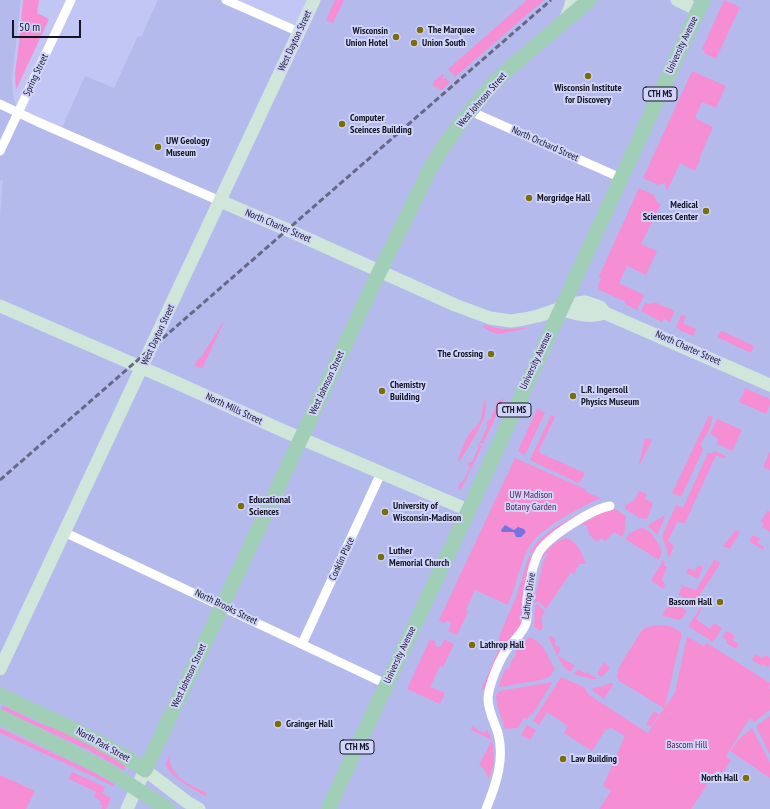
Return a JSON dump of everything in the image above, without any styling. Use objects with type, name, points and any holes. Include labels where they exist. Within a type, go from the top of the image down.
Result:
[{"type":"main road","name":"West Johnson Street","points":[[145,770],[300,439],[431,167],[443,147],[492,85],[589,0]]},
{"type":"main road","name":"University Avenue","points":[[328,809],[561,309],[700,5]]},
{"type":"main road","name":"North Park Street","points":[[0,695],[91,737],[122,754],[145,770]]},
{"type":"main road","name":"North Park Street","points":[[0,717],[107,770],[168,809]]},
{"type":"street","name":"Spring Street","points":[[0,151],[71,0]]},
{"type":"street","points":[[226,0],[299,32]]},
{"type":"street","name":"West Dayton Street","points":[[0,669],[314,0]]},
{"type":"street","points":[[565,20],[572,0]]},
{"type":"street","points":[[677,0],[700,5]]},
{"type":"street","name":"North Charter Street","points":[[0,104],[455,305],[490,318],[500,320],[519,320],[538,316],[577,303],[589,302],[600,307],[605,313],[770,385]]},
{"type":"street","name":"North Orchard Street","points":[[470,111],[621,178]]},
{"type":"street","name":"North Mills Street","points":[[0,306],[142,367],[300,439],[468,510]]},
{"type":"street","name":"Conklin Place","points":[[302,644],[381,473]]},
{"type":"street","name":"Lathrop Drive","points":[[486,809],[498,776],[501,751],[498,733],[489,706],[489,691],[504,654],[526,623],[528,614],[527,600],[534,562],[539,552],[547,543],[590,513],[610,506]]},
{"type":"street","name":"North Brooks Street","points":[[64,532],[222,605],[386,684]]},
{"type":"street","name":"West Johnson Street","points":[[127,809],[145,770]]},
{"type":"street","name":"North Park Street","points":[[145,770],[187,802],[199,809]]},
{"type":"shaded area","name":"University of Wisconsin-Madison","points":[[0,0],[21,0],[12,79],[13,95],[18,113],[60,132],[85,76],[114,88],[138,36],[141,37],[158,0],[226,0],[299,32],[314,0],[770,0],[770,809],[0,809],[0,216],[3,180],[0,181]]},
{"type":"shaded area","points":[[505,525],[514,530],[518,527],[524,529],[526,532],[521,537],[516,537],[514,532],[502,532],[501,530]]},
{"type":"green space","points":[[23,0],[39,0],[37,13],[49,19],[16,90],[15,74]]},
{"type":"green space","points":[[335,0],[344,0],[333,23],[326,20]]},
{"type":"green space","points":[[527,0],[544,0],[455,77],[448,69]]},
{"type":"green space","points":[[724,0],[740,7],[716,59],[704,53],[705,51],[702,49]]},
{"type":"green space","points":[[692,71],[726,86],[716,108],[702,102],[695,118],[713,127],[695,171],[680,163],[668,189],[666,189],[665,183],[658,185],[643,178]]},
{"type":"green space","points":[[443,74],[444,76],[442,77],[444,79],[445,77],[450,83],[442,90],[433,86],[434,81]]},
{"type":"green space","points":[[639,188],[654,195],[657,202],[661,204],[641,244],[657,251],[646,275],[627,266],[619,283],[644,295],[637,310],[625,304],[626,302],[599,290],[598,285],[601,279],[599,276]]},
{"type":"green space","points":[[654,302],[673,310],[674,312],[670,322],[664,319],[662,322],[641,311],[645,303],[650,304]]},
{"type":"green space","points":[[681,315],[686,316],[683,323],[696,329],[693,336],[676,328]]},
{"type":"green space","points":[[226,317],[202,369],[194,365],[203,354]]},
{"type":"green space","points":[[484,325],[502,329],[529,328],[499,334],[483,327]]},
{"type":"green space","points":[[722,331],[754,346],[751,353],[717,337]]},
{"type":"green space","points":[[745,388],[770,399],[770,405],[766,414],[739,402],[744,394],[743,392]]},
{"type":"green space","points":[[485,399],[486,406],[482,422],[460,461],[458,460],[467,438],[480,421]]},
{"type":"green space","points":[[503,399],[483,444],[478,442],[481,441],[488,425],[486,424],[488,420],[490,420],[497,404],[495,403]]},
{"type":"green space","points":[[537,409],[545,412],[524,455],[518,451]]},
{"type":"green space","points":[[551,415],[555,417],[539,450],[540,453],[585,473],[578,483],[530,460]]},
{"type":"green space","points":[[709,415],[713,417],[707,434],[701,444],[703,450],[681,497],[672,493]]},
{"type":"green space","points":[[717,419],[742,430],[732,451],[717,444],[717,438],[710,434]]},
{"type":"green space","points":[[645,438],[652,440],[639,464]]},
{"type":"green space","points":[[477,443],[482,446],[461,489],[458,488],[460,482],[462,483],[470,467],[468,466],[469,462],[472,462],[479,446]]},
{"type":"green space","points":[[715,451],[726,456],[724,459],[716,455],[685,523],[677,522],[668,541],[674,546],[669,558],[667,554],[668,550],[662,536],[676,505],[683,508],[708,453]]},
{"type":"green space","points":[[770,451],[770,470],[763,467]]},
{"type":"green space","name":"UW Madison Botany Garden","points":[[515,458],[585,489],[588,493],[601,498],[560,519],[533,541],[525,556],[508,605],[475,590],[466,610],[468,612],[457,635],[448,631],[451,624],[449,621],[444,623],[439,620]]},
{"type":"green space","points":[[639,491],[647,494],[645,499],[653,503],[647,519],[640,518],[625,509],[625,506],[635,499]]},
{"type":"green space","points":[[615,509],[626,516],[625,530],[622,537],[614,532],[605,541],[601,538],[598,542],[589,535],[587,525],[582,524],[600,513]]},
{"type":"green space","points":[[768,510],[770,512],[770,532],[762,527],[764,524],[761,521]]},
{"type":"green space","points":[[582,512],[543,540],[534,552],[530,553],[539,540],[546,534]]},
{"type":"green space","points":[[664,516],[665,517],[657,535],[648,526]]},
{"type":"green space","points":[[641,528],[648,530],[654,536],[662,551],[659,560],[625,539],[630,533]]},
{"type":"green space","points":[[736,530],[740,532],[730,549],[723,546]]},
{"type":"green space","points":[[753,535],[760,539],[757,543],[764,547],[763,550],[749,541]]},
{"type":"green space","points":[[567,538],[577,545],[586,564],[579,564],[574,574],[571,572],[546,609],[539,602],[534,602],[543,562],[548,553],[545,554],[543,558],[542,556],[553,544],[559,540]]},
{"type":"green space","points":[[529,555],[532,559],[521,624],[518,630],[501,649],[485,688],[481,690],[498,651],[500,634],[516,597]]},
{"type":"green space","points":[[662,560],[665,562],[664,565],[667,567],[662,579],[665,585],[663,589],[651,580],[662,563]]},
{"type":"green space","points":[[714,560],[718,561],[720,564],[694,604],[678,594],[682,587],[680,585],[696,590]]},
{"type":"green space","points":[[698,565],[703,567],[698,579],[686,573],[688,568],[695,571]]},
{"type":"green space","points":[[671,601],[687,611],[681,620],[662,615]]},
{"type":"green space","points":[[705,601],[696,619],[710,629],[714,623],[722,628],[713,642],[688,626]]},
{"type":"green space","points":[[538,604],[545,612],[541,617],[543,628],[540,631],[534,627],[535,605]]},
{"type":"green space","name":"Bascom Hill","points":[[660,625],[673,627],[682,633],[665,707],[675,693],[687,636],[704,646],[707,643],[770,683],[770,710],[754,722],[750,718],[726,756],[731,760],[723,773],[717,770],[691,809],[599,809],[611,791],[603,786],[625,736],[610,727],[608,730],[606,729],[592,751],[564,733],[568,726],[547,712],[539,725],[533,721],[561,677],[584,687],[589,695],[648,733],[664,708],[619,681],[617,677],[619,667],[642,630],[647,627]]},
{"type":"green space","points":[[727,631],[735,636],[732,640],[739,644],[736,649],[726,643],[727,640],[722,637]]},
{"type":"green space","points":[[549,636],[556,639],[554,644],[561,649],[558,656],[575,665],[570,672],[560,660],[549,639]]},
{"type":"green space","points":[[529,637],[539,642],[555,669],[549,677],[541,680],[500,687],[499,684],[506,668],[509,669],[511,661],[517,653],[515,652]]},
{"type":"green space","points":[[430,639],[436,642],[435,645],[438,647],[441,646],[444,639],[454,644],[443,667],[440,666],[430,687],[445,693],[440,704],[407,689]]},
{"type":"green space","points":[[755,654],[762,658],[765,655],[770,658],[769,668],[752,660]]},
{"type":"green space","points":[[604,662],[610,668],[602,677],[598,675],[598,672]]},
{"type":"green space","points":[[578,669],[586,674],[587,672],[597,679],[591,679],[574,674]]},
{"type":"green space","points":[[552,683],[533,714],[531,713],[527,720],[524,718],[518,728],[505,729],[497,704],[496,695],[500,691]]},
{"type":"green space","points":[[614,683],[604,699],[592,690],[593,688]]},
{"type":"green space","points":[[3,706],[41,724],[72,734],[126,764],[124,770],[88,750],[1,709]]},
{"type":"green space","points":[[654,711],[659,714],[651,727],[646,724]]},
{"type":"green space","points":[[770,716],[770,755],[756,726]]},
{"type":"green space","points":[[473,725],[476,729],[484,733],[487,730],[492,740],[471,730]]},
{"type":"green space","points":[[527,725],[536,730],[530,740],[521,735]]},
{"type":"green space","points":[[0,728],[91,771],[114,784],[113,786],[0,733]]},
{"type":"green space","points":[[752,728],[770,763],[770,778],[730,751],[739,739]]},
{"type":"green space","points":[[492,740],[494,760],[489,779],[484,769],[479,765]]},
{"type":"green space","points":[[170,754],[172,769],[176,774],[187,783],[207,793],[205,796],[182,782],[171,773],[166,763]]},
{"type":"green space","points":[[72,772],[105,787],[102,793],[111,798],[106,809],[101,809],[103,806],[100,804],[101,801],[94,797],[96,792],[69,779]]},
{"type":"green space","points":[[0,775],[35,791],[26,809],[0,809]]},
{"type":"railway","points":[[0,480],[551,0]]},
{"type":"place","name":"The Marquee","points":[[420,30]]},
{"type":"place","name":"Wisconsin Union Hotel","points":[[396,37]]},
{"type":"place","name":"Union South","points":[[414,43]]},
{"type":"place","name":"Wisconsin Institute for Discovery","points":[[588,76]]},
{"type":"place","name":"Computer Sceinces Building","points":[[342,124]]},
{"type":"place","name":"UW Geology Museum","points":[[158,147]]},
{"type":"place","name":"Morgridge Hall","points":[[529,198]]},
{"type":"place","name":"Medical Sciences Center","points":[[706,211]]},
{"type":"place","name":"The Crossing","points":[[491,354]]},
{"type":"place","name":"Chemistry Building","points":[[382,391]]},
{"type":"place","name":"L.R. Ingersoll Physics Museum","points":[[573,396]]},
{"type":"place","name":"Educational Sciences","points":[[241,506]]},
{"type":"place","name":"University of Wisconsin-Madison","points":[[385,512]]},
{"type":"place","name":"Luther Memorial Church","points":[[381,557]]},
{"type":"place","name":"Bascom Hall","points":[[720,602]]},
{"type":"place","name":"Lathrop Hall","points":[[472,645]]},
{"type":"place","name":"Grainger Hall","points":[[278,724]]},
{"type":"place","name":"Law Building","points":[[563,759]]},
{"type":"place","name":"North Hall","points":[[746,778]]}]
